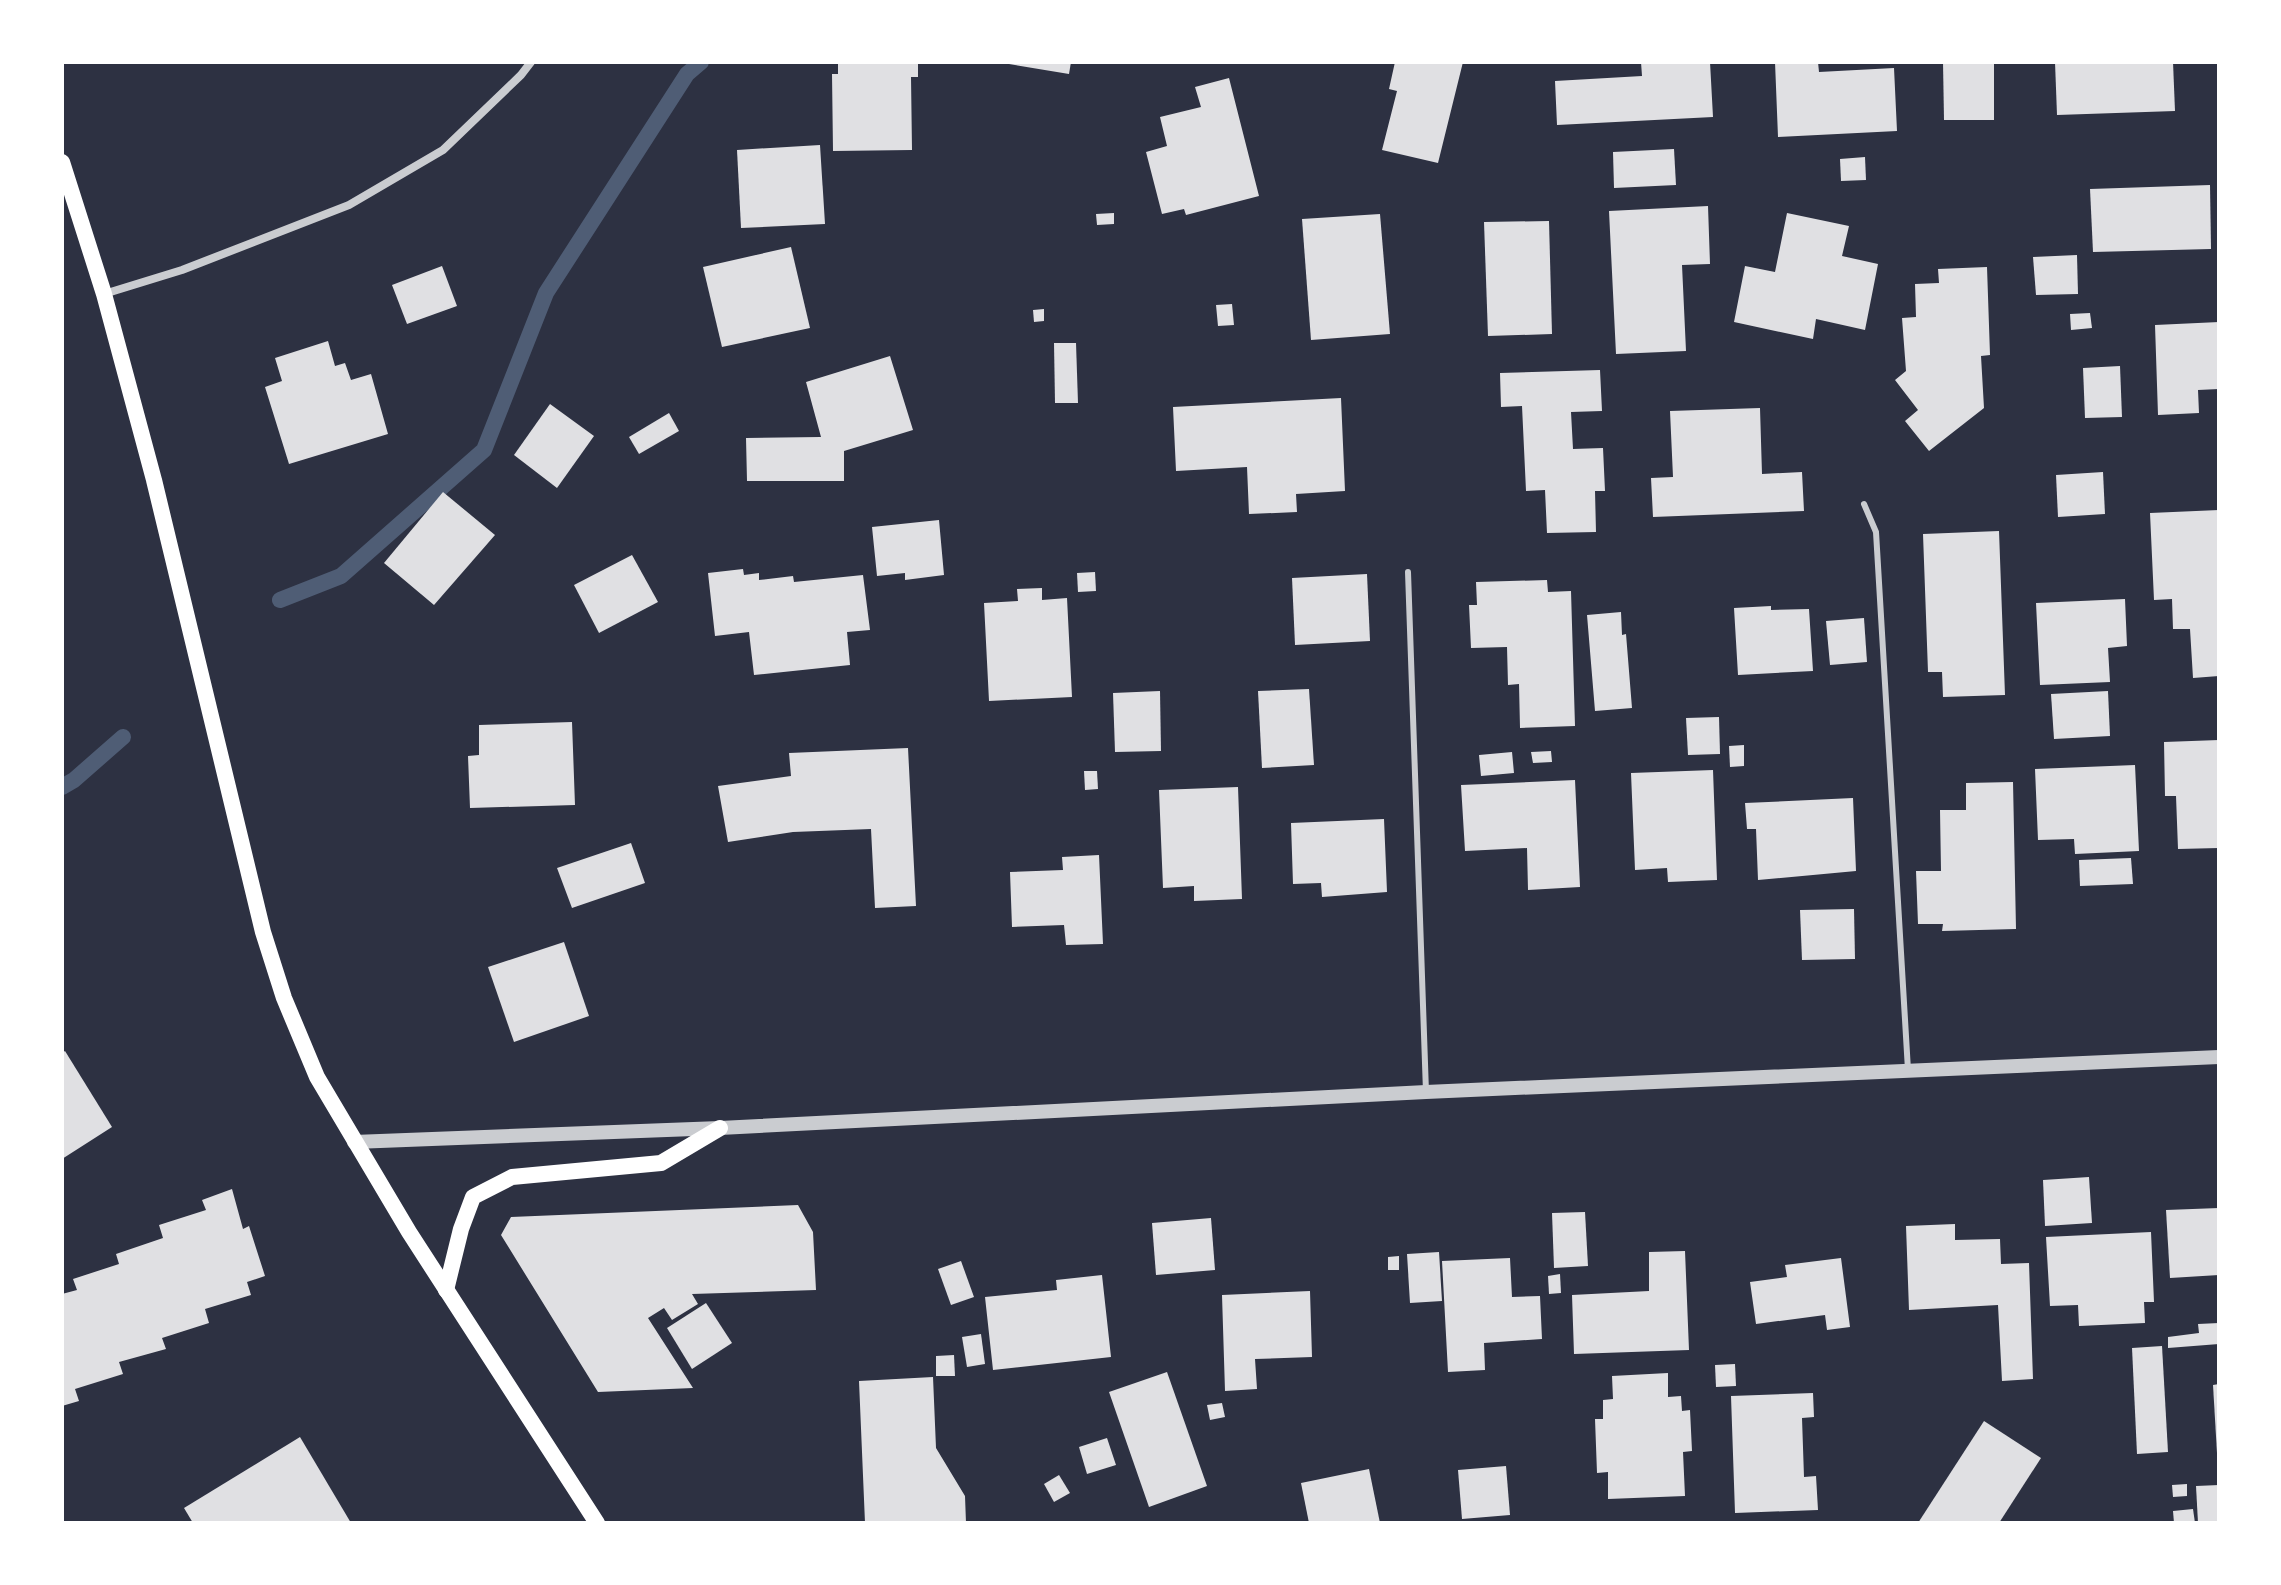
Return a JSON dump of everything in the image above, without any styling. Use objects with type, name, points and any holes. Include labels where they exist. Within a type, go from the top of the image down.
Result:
[{"type":"main road","points":[[62,162],[104,294],[157,495],[263,932],[284,998],[317,1077],[354,1142],[597,1523]]},
{"type":"main road","points":[[446,1290],[461,1229],[473,1197],[512,1177],[661,1163],[720,1128]]},
{"type":"street","points":[[104,294],[182,270],[349,205],[443,150],[531,62]]},
{"type":"street","points":[[354,1142],[720,1128],[1426,1092],[2219,1057]]},
{"type":"lane","points":[[1864,504],[1876,532],[1908,1070]]},
{"type":"lane","points":[[1408,572],[1426,1092]]},
{"type":"building","points":[[838,62],[918,62],[918,77],[911,77],[912,150],[833,151],[832,74],[838,74]]},
{"type":"building","points":[[997,62],[1071,62],[1069,74]]},
{"type":"building","points":[[1395,62],[1463,62],[1438,163],[1382,150],[1397,91],[1389,89]]},
{"type":"building","points":[[1641,62],[1710,62],[1713,117],[1557,125],[1555,81],[1642,76]]},
{"type":"building","points":[[1775,62],[1818,62],[1819,72],[1894,68],[1897,131],[1778,137]]},
{"type":"building","points":[[1943,62],[1994,62],[1994,120],[1944,120]]},
{"type":"building","points":[[2055,62],[2173,62],[2175,111],[2057,115]]},
{"type":"building","points":[[1229,78],[1259,196],[1186,215],[1184,209],[1162,214],[1146,152],[1167,146],[1160,117],[1201,107],[1195,87]]},
{"type":"building","points":[[820,145],[825,224],[741,228],[737,150]]},
{"type":"building","points":[[1674,149],[1676,185],[1614,188],[1613,152]]},
{"type":"building","points":[[1865,157],[1866,180],[1841,181],[1840,159]]},
{"type":"building","points":[[2210,185],[2211,249],[2093,252],[2090,189]]},
{"type":"building","points":[[1708,206],[1710,264],[1682,265],[1686,351],[1616,354],[1609,211]]},
{"type":"building","points":[[1114,213],[1114,224],[1097,225],[1096,214]]},
{"type":"building","points":[[1787,213],[1849,226],[1842,256],[1878,264],[1865,330],[1816,319],[1813,339],[1734,322],[1745,266],[1775,272]]},
{"type":"building","points":[[1380,214],[1390,334],[1311,340],[1302,219]]},
{"type":"building","points":[[1549,221],[1552,334],[1488,336],[1484,222]]},
{"type":"building","points":[[791,247],[810,328],[722,347],[703,267]]},
{"type":"building","points":[[2077,255],[2078,294],[2036,295],[2033,257]]},
{"type":"building","points":[[442,266],[457,306],[407,324],[392,285]]},
{"type":"building","points":[[1987,267],[1990,355],[1981,356],[1984,408],[1929,451],[1905,421],[1918,410],[1895,380],[1906,371],[1902,318],[1916,317],[1915,284],[1939,283],[1938,269]]},
{"type":"building","points":[[1232,304],[1234,325],[1218,326],[1216,305]]},
{"type":"building","points":[[1044,309],[1044,321],[1034,322],[1033,310]]},
{"type":"building","points":[[2090,313],[2092,328],[2071,330],[2070,314]]},
{"type":"building","points":[[2219,322],[2219,389],[2198,390],[2199,413],[2158,415],[2155,325]]},
{"type":"building","points":[[328,341],[335,366],[345,363],[351,380],[371,374],[388,434],[289,464],[265,387],[282,381],[275,358]]},
{"type":"building","points":[[1054,343],[1076,343],[1078,403],[1055,403]]},
{"type":"building","points":[[890,356],[913,430],[844,451],[844,481],[747,481],[746,438],[821,437],[806,382]]},
{"type":"building","points":[[2120,366],[2122,417],[2085,418],[2083,368]]},
{"type":"building","points":[[1600,370],[1602,411],[1571,412],[1573,449],[1603,448],[1605,491],[1595,491],[1596,532],[1547,533],[1545,490],[1526,491],[1522,406],[1501,407],[1500,373]]},
{"type":"building","points":[[1341,398],[1345,491],[1296,494],[1297,512],[1249,514],[1247,467],[1176,471],[1173,407]]},
{"type":"building","points":[[550,404],[594,436],[557,488],[514,455]]},
{"type":"building","points":[[1760,408],[1762,474],[1802,472],[1804,511],[1653,517],[1651,478],[1673,477],[1670,411]]},
{"type":"building","points":[[669,413],[679,431],[639,454],[629,437]]},
{"type":"building","points":[[2103,472],[2105,514],[2058,517],[2056,475]]},
{"type":"building","points":[[443,492],[495,535],[434,605],[384,563]]},
{"type":"building","points":[[2219,510],[2219,676],[2193,678],[2190,629],[2173,629],[2172,599],[2154,600],[2150,513]]},
{"type":"building","points":[[939,520],[944,575],[905,580],[905,573],[877,576],[872,527]]},
{"type":"building","points":[[1999,531],[2005,695],[1943,697],[1942,672],[1928,672],[1923,534]]},
{"type":"building","points":[[632,555],[658,602],[599,633],[574,585]]},
{"type":"building","points":[[743,569],[744,575],[759,573],[759,580],[793,576],[794,582],[863,575],[870,630],[847,632],[850,665],[754,675],[749,632],[715,636],[708,573]]},
{"type":"building","points":[[1095,572],[1096,591],[1078,592],[1077,573]]},
{"type":"building","points":[[1367,574],[1370,641],[1295,645],[1292,578]]},
{"type":"building","points":[[1547,580],[1548,592],[1571,591],[1575,726],[1520,728],[1519,684],[1508,685],[1507,647],[1471,648],[1469,605],[1477,605],[1476,582]]},
{"type":"building","points":[[1042,588],[1042,600],[1067,598],[1072,697],[989,701],[984,603],[1018,601],[1017,589]]},
{"type":"building","points":[[2125,599],[2127,646],[2108,648],[2110,682],[2040,685],[2036,603]]},
{"type":"building","points":[[1771,606],[1771,610],[1809,609],[1813,671],[1738,675],[1734,608]]},
{"type":"building","points":[[1621,612],[1622,635],[1626,634],[1632,708],[1595,711],[1587,615]]},
{"type":"building","points":[[1864,618],[1867,662],[1830,665],[1826,621]]},
{"type":"building","points":[[1309,689],[1314,765],[1262,768],[1258,691]]},
{"type":"building","points":[[1160,691],[1161,751],[1115,752],[1113,693]]},
{"type":"building","points":[[2108,691],[2110,736],[2054,739],[2051,694]]},
{"type":"building","points":[[1719,717],[1720,754],[1688,755],[1686,718]]},
{"type":"building","points":[[572,722],[575,805],[470,808],[468,756],[479,755],[479,725]]},
{"type":"building","points":[[2219,740],[2219,848],[2178,849],[2176,796],[2165,796],[2164,742]]},
{"type":"building","points":[[1744,745],[1744,766],[1730,767],[1729,746]]},
{"type":"building","points":[[908,748],[916,906],[875,908],[871,829],[793,832],[728,842],[718,786],[791,776],[789,753]]},
{"type":"building","points":[[1551,751],[1552,762],[1533,763],[1531,752]]},
{"type":"building","points":[[1512,752],[1514,773],[1481,776],[1479,755]]},
{"type":"building","points":[[2135,765],[2139,851],[2075,854],[2074,839],[2038,840],[2035,769]]},
{"type":"building","points":[[1713,770],[1717,880],[1668,882],[1667,868],[1635,870],[1631,773]]},
{"type":"building","points":[[1084,771],[1097,771],[1098,789],[1085,790]]},
{"type":"building","points":[[1575,780],[1580,887],[1528,890],[1527,848],[1465,851],[1461,785]]},
{"type":"building","points":[[2013,782],[2016,929],[1942,931],[1943,924],[1918,924],[1916,871],[1941,871],[1940,810],[1966,810],[1966,783]]},
{"type":"building","points":[[1238,787],[1242,899],[1194,901],[1194,886],[1163,888],[1159,790]]},
{"type":"building","points":[[1853,798],[1856,871],[1758,880],[1756,829],[1747,829],[1745,803]]},
{"type":"building","points":[[1384,819],[1387,892],[1322,897],[1321,883],[1293,884],[1291,823]]},
{"type":"building","points":[[631,843],[645,883],[572,908],[557,868]]},
{"type":"building","points":[[1099,855],[1103,944],[1066,945],[1064,925],[1012,927],[1010,872],[1063,870],[1062,857]]},
{"type":"building","points":[[2131,858],[2133,884],[2080,886],[2079,860]]},
{"type":"building","points":[[1854,909],[1855,959],[1802,960],[1800,910]]},
{"type":"building","points":[[564,942],[589,1016],[514,1042],[488,967]]},
{"type":"building","points":[[65,1051],[112,1127],[62,1159],[62,1053]]},
{"type":"building","points":[[2089,1177],[2092,1223],[2045,1226],[2043,1180]]},
{"type":"building","points":[[232,1189],[243,1229],[249,1226],[265,1276],[247,1282],[251,1295],[205,1309],[209,1323],[162,1338],[166,1349],[119,1362],[123,1374],[75,1389],[79,1401],[62,1406],[62,1294],[77,1290],[73,1279],[119,1264],[116,1254],[163,1238],[159,1225],[206,1210],[202,1200]]},
{"type":"building","points":[[798,1205],[813,1232],[816,1290],[692,1294],[698,1304],[672,1320],[664,1308],[648,1318],[693,1388],[598,1392],[501,1235],[511,1217]]},
{"type":"building","points":[[2219,1208],[2219,1275],[2170,1278],[2166,1210]]},
{"type":"building","points":[[1585,1212],[1588,1266],[1554,1268],[1552,1213]]},
{"type":"building","points":[[1211,1218],[1215,1270],[1156,1275],[1152,1223]]},
{"type":"building","points":[[1955,1224],[1955,1240],[2000,1239],[2001,1264],[2029,1263],[2033,1379],[2002,1381],[1998,1305],[1909,1310],[1906,1226]]},
{"type":"building","points":[[2151,1232],[2154,1302],[2144,1302],[2145,1323],[2079,1326],[2078,1305],[2050,1306],[2046,1237]]},
{"type":"building","points":[[1685,1251],[1689,1350],[1574,1354],[1572,1295],[1649,1291],[1649,1252]]},
{"type":"building","points":[[1439,1252],[1442,1301],[1410,1303],[1407,1254]]},
{"type":"building","points":[[1399,1256],[1399,1270],[1388,1270],[1388,1257]]},
{"type":"building","points":[[1510,1258],[1512,1297],[1540,1296],[1542,1339],[1484,1343],[1485,1370],[1448,1372],[1442,1261]]},
{"type":"building","points":[[1841,1258],[1850,1327],[1827,1330],[1825,1315],[1756,1324],[1750,1282],[1787,1277],[1785,1265]]},
{"type":"building","points":[[961,1261],[974,1297],[951,1305],[938,1269]]},
{"type":"building","points":[[1560,1274],[1561,1293],[1549,1294],[1548,1276]]},
{"type":"building","points":[[1102,1275],[1111,1357],[993,1370],[985,1297],[1057,1290],[1056,1280]]},
{"type":"building","points":[[1310,1291],[1312,1357],[1255,1359],[1257,1389],[1225,1391],[1222,1295]]},
{"type":"building","points":[[706,1303],[732,1343],[692,1369],[667,1328]]},
{"type":"building","points":[[2219,1323],[2219,1344],[2168,1348],[2168,1337],[2199,1333],[2198,1324]]},
{"type":"building","points":[[981,1334],[985,1364],[967,1367],[962,1337]]},
{"type":"building","points":[[2162,1346],[2168,1452],[2137,1454],[2132,1348]]},
{"type":"building","points":[[954,1355],[955,1376],[936,1376],[936,1356]]},
{"type":"building","points":[[1735,1364],[1736,1386],[1716,1387],[1715,1365]]},
{"type":"building","points":[[1167,1372],[1207,1486],[1149,1507],[1109,1392]]},
{"type":"building","points":[[1668,1373],[1668,1397],[1681,1396],[1682,1411],[1690,1410],[1692,1451],[1683,1452],[1685,1496],[1608,1499],[1608,1472],[1597,1473],[1595,1419],[1603,1419],[1603,1400],[1613,1399],[1612,1376]]},
{"type":"building","points":[[933,1377],[936,1448],[965,1496],[966,1523],[865,1523],[859,1381]]},
{"type":"building","points":[[2219,1384],[2219,1453],[2217,1453],[2213,1385]]},
{"type":"building","points":[[1813,1393],[1814,1417],[1802,1418],[1804,1477],[1816,1476],[1818,1510],[1735,1513],[1731,1396]]},
{"type":"building","points":[[1222,1403],[1225,1417],[1210,1420],[1207,1405]]},
{"type":"building","points":[[1984,1421],[2041,1458],[1999,1523],[1918,1523]]},
{"type":"building","points":[[300,1437],[351,1523],[193,1523],[184,1508]]},
{"type":"building","points":[[1107,1438],[1116,1465],[1087,1474],[1079,1447]]},
{"type":"building","points":[[1506,1466],[1510,1515],[1462,1519],[1458,1470]]},
{"type":"building","points":[[1369,1469],[1380,1523],[1309,1523],[1301,1483]]},
{"type":"building","points":[[1059,1475],[1070,1493],[1054,1502],[1044,1484]]},
{"type":"building","points":[[2187,1484],[2187,1496],[2173,1497],[2172,1485]]},
{"type":"building","points":[[2219,1485],[2219,1523],[2198,1523],[2196,1486]]},
{"type":"building","points":[[2193,1509],[2195,1523],[2174,1523],[2173,1511]]},
{"type":"waterway","points":[[280,600],[341,576],[484,450],[546,293],[687,74],[701,62]]},
{"type":"waterway","points":[[62,787],[123,737]]}]
